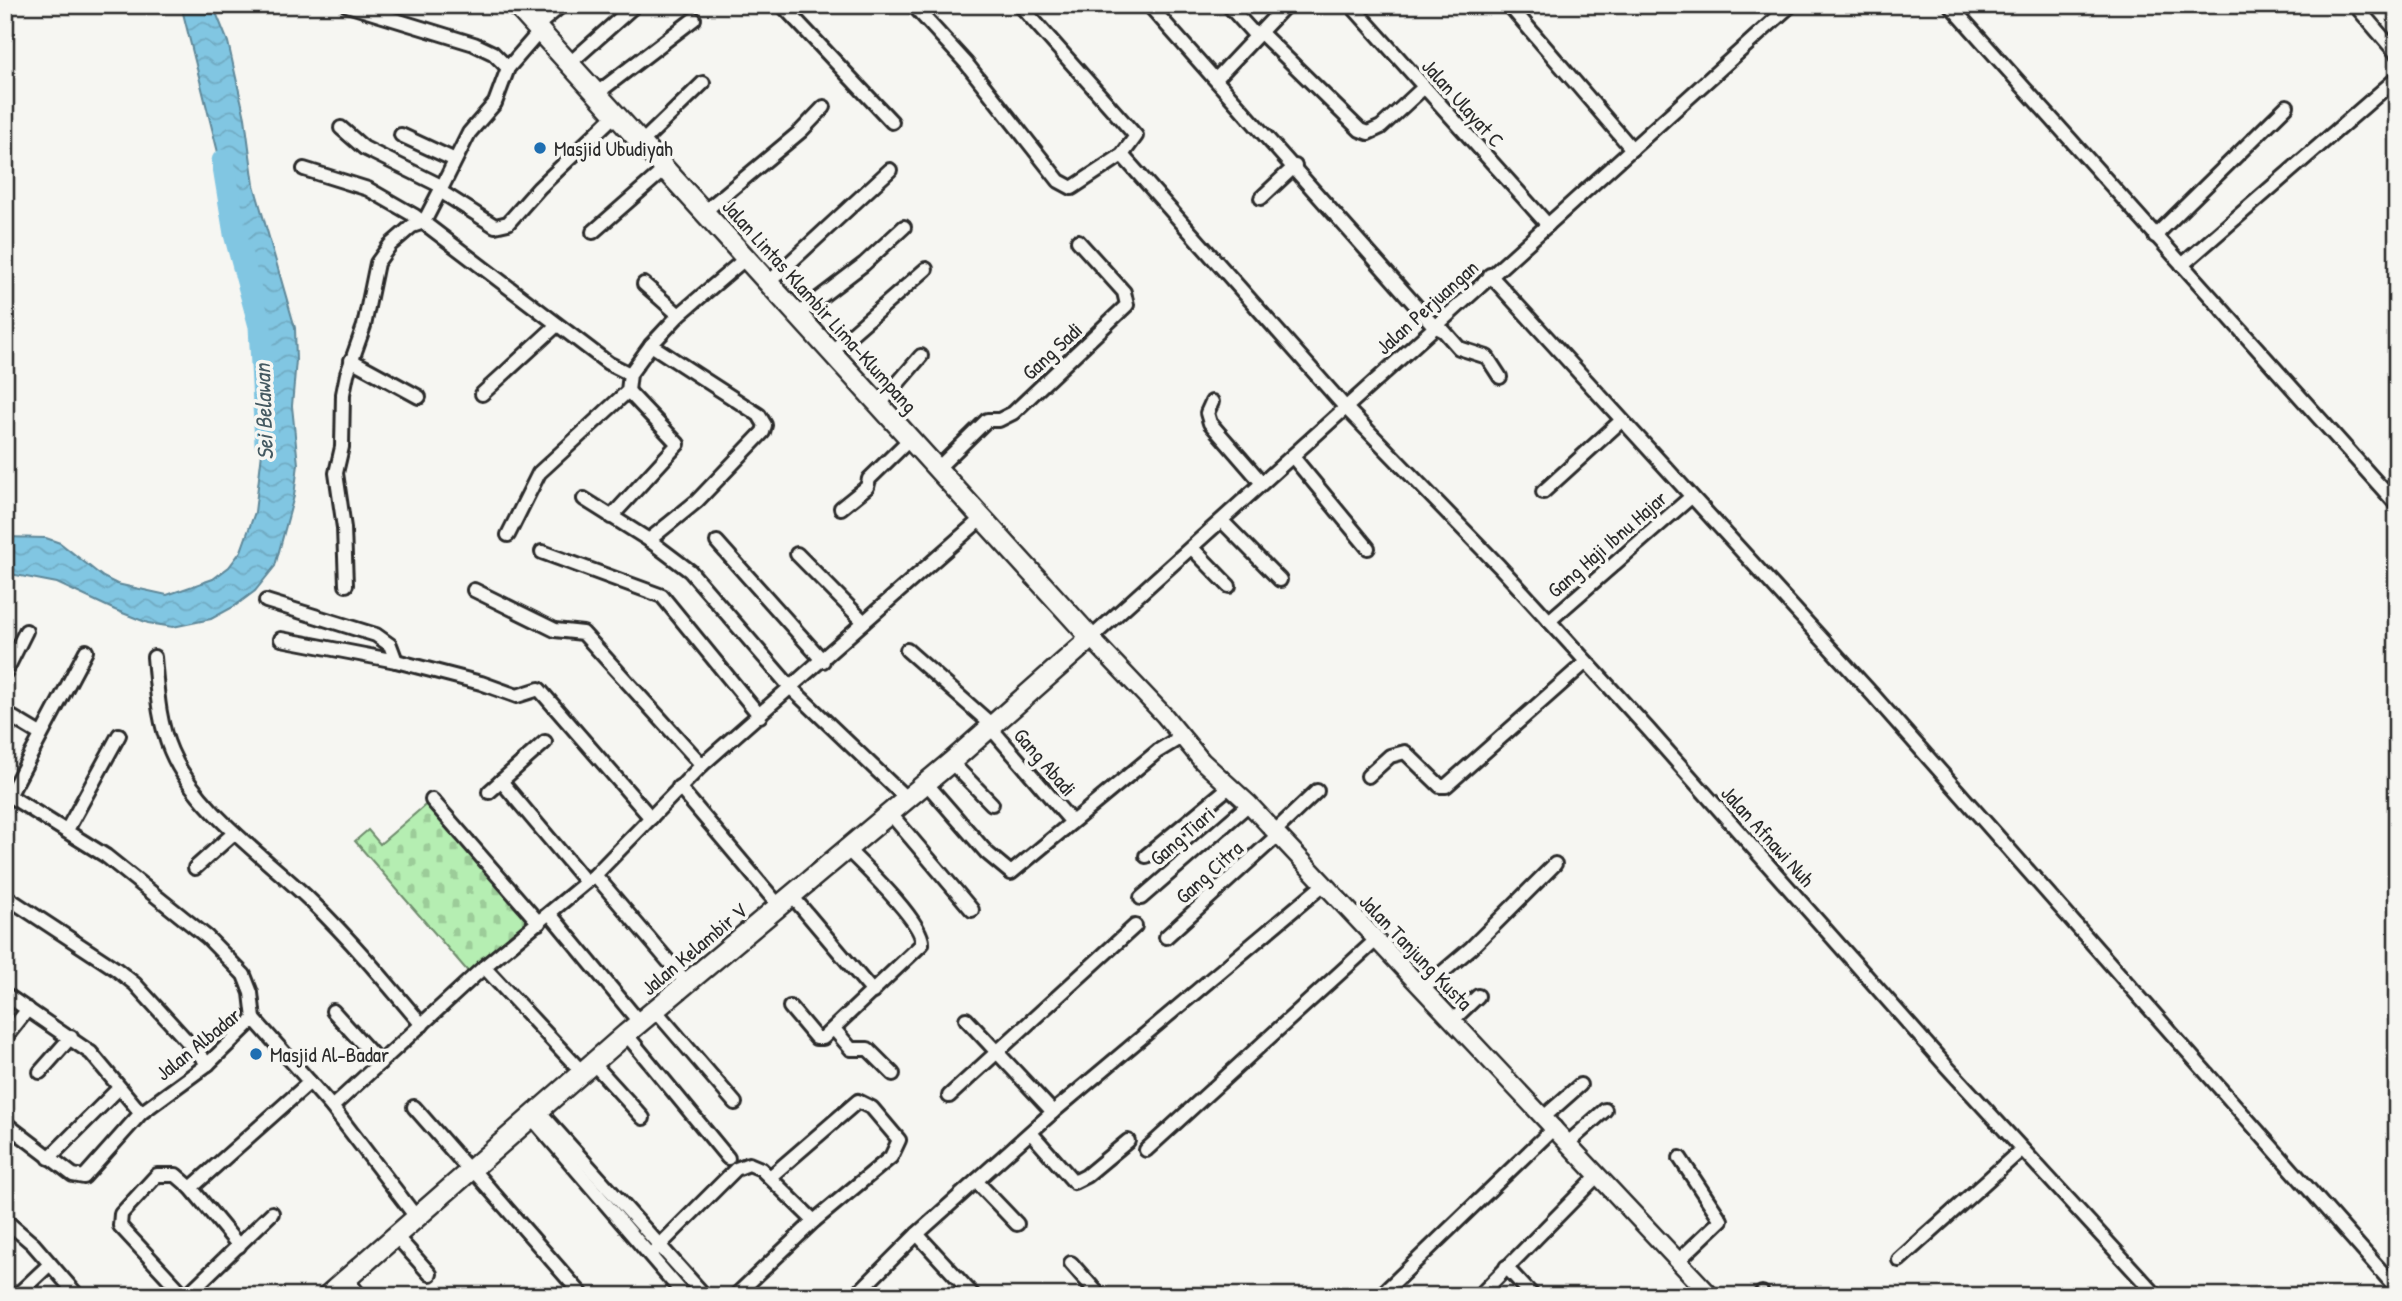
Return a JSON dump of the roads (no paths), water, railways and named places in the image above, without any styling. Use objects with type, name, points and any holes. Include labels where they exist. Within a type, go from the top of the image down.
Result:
[{"type":"main road","name":"Jalan Lintas Klambir Lima–Klumpang","points":[[516,5],[1091,638]]},
{"type":"main road","name":"Jalan Kelambir V","points":[[327,1296],[640,1022],[951,762],[1091,638]]},
{"type":"street","points":[[347,5],[474,44],[493,53],[508,68]]},
{"type":"street","points":[[346,585],[344,528],[336,473],[342,447],[343,394],[351,360],[364,326],[377,263],[390,244],[412,226],[424,222],[474,125],[495,103],[508,68],[538,29],[562,5]]},
{"type":"street","points":[[569,64],[635,5]]},
{"type":"street","points":[[782,5],[892,122]]},
{"type":"street","points":[[913,5],[966,63],[1066,187],[1077,186],[1122,155],[1136,138],[1135,133],[1020,5]]},
{"type":"street","points":[[1149,5],[1295,166],[1434,326],[1444,331],[1459,348],[1487,357],[1500,377]]},
{"type":"street","points":[[1228,5],[1360,130],[1368,134],[1381,127],[1423,88]]},
{"type":"street","points":[[1216,79],[1286,5]]},
{"type":"street","name":"Jalan Ulayat C","points":[[1351,5],[1548,225]]},
{"type":"street","points":[[1509,5],[1632,149]]},
{"type":"street","name":"Jalan Perjuangan","points":[[1091,638],[1791,5]]},
{"type":"street","points":[[1950,5],[2397,505]]},
{"type":"street","points":[[2355,5],[2397,54]]},
{"type":"street","points":[[596,94],[694,19]]},
{"type":"street","points":[[2182,265],[2397,78]]},
{"type":"street","points":[[641,143],[703,83]]},
{"type":"street","points":[[2155,236],[2287,106]]},
{"type":"street","points":[[704,212],[801,131],[824,107]]},
{"type":"street","points":[[341,128],[351,139],[375,155],[441,188],[495,226],[501,226],[508,223],[539,188],[615,115]]},
{"type":"street","points":[[401,135],[454,160]]},
{"type":"street","name":"Jalan Afnawi Nuh","points":[[1122,155],[1345,407],[1549,621],[2021,1150],[2157,1296]]},
{"type":"street","points":[[1261,198],[1295,166]]},
{"type":"street","points":[[304,169],[368,189],[424,222],[608,363],[630,374]]},
{"type":"street","points":[[593,232],[664,169]]},
{"type":"street","points":[[768,283],[890,170]]},
{"type":"street","points":[[797,315],[864,264],[904,228]]},
{"type":"street","name":"Gang Sadi","points":[[937,469],[986,420],[999,420],[1013,413],[1127,305],[1124,292],[1078,241]]},
{"type":"street","points":[[508,535],[539,473],[628,391],[630,374],[651,345],[679,315],[746,258]]},
{"type":"street","points":[[831,352],[926,268]]},
{"type":"street","points":[[1490,275],[1873,695],[2397,1289]]},
{"type":"street","points":[[644,284],[679,315]]},
{"type":"street","points":[[482,394],[557,325]]},
{"type":"street","points":[[649,540],[697,501],[757,441],[765,425],[751,410],[651,345]]},
{"type":"street","points":[[879,405],[921,356]]},
{"type":"street","points":[[351,360],[419,397]]},
{"type":"street","points":[[611,517],[678,444],[628,391]]},
{"type":"street","points":[[1212,402],[1207,413],[1210,423],[1262,483]]},
{"type":"street","points":[[1543,492],[1621,421]]},
{"type":"street","points":[[841,509],[867,487],[869,479],[910,439]]},
{"type":"street","points":[[1293,457],[1368,548]]},
{"type":"street","name":"Gang Haji Ibnu Hajar","points":[[1549,621],[1691,497]]},
{"type":"street","points":[[584,499],[649,540],[691,571],[791,688],[907,799]]},
{"type":"street","points":[[332,1107],[484,967],[590,879],[702,765],[982,518]]},
{"type":"street","points":[[1222,521],[1280,580]]},
{"type":"street","points":[[717,542],[823,661]]},
{"type":"street","points":[[1192,548],[1229,586]]},
{"type":"street","points":[[542,552],[662,596],[760,716]]},
{"type":"street","points":[[797,554],[864,622]]},
{"type":"street","points":[[474,590],[555,630],[583,633],[702,765]]},
{"type":"street","points":[[266,601],[376,635],[390,646],[396,661]]},
{"type":"street","points":[[5,673],[26,631]]},
{"type":"street","name":"Jalan Tanjung Kusta","points":[[1091,638],[1228,788],[1249,804],[1711,1296]]},
{"type":"street","points":[[281,639],[396,661],[481,683],[517,696],[539,689],[651,818]]},
{"type":"street","name":"Gang Abadi","points":[[907,650],[991,726],[1071,821]]},
{"type":"street","points":[[86,651],[7,794],[106,856],[207,937],[244,975],[251,993],[254,1019]]},
{"type":"street","points":[[154,657],[158,711],[172,753],[189,780],[234,833],[310,900],[367,960],[422,1025]]},
{"type":"street","points":[[1368,776],[1390,756],[1405,752],[1440,786],[1446,786],[1586,662]]},
{"type":"street","points":[[5,713],[40,734]]},
{"type":"street","points":[[66,830],[119,735]]},
{"type":"street","points":[[926,783],[987,853],[1009,873],[1158,751],[1181,737]]},
{"type":"street","points":[[489,792],[545,742]]},
{"type":"street","points":[[951,762],[992,804]]},
{"type":"street","points":[[500,781],[687,983]]},
{"type":"street","points":[[679,787],[873,992]]},
{"type":"street","points":[[1146,856],[1228,788]]},
{"type":"street","name":"Gang Citra","points":[[1166,937],[1276,834],[1317,791]]},
{"type":"street","points":[[432,800],[539,923]]},
{"type":"street","name":"Gang Tiari","points":[[1141,898],[1249,804]]},
{"type":"street","points":[[890,812],[972,910]]},
{"type":"street","points":[[195,868],[234,833]]},
{"type":"street","points":[[790,1007],[819,1040],[873,992],[923,941],[899,905],[846,848]]},
{"type":"street","points":[[1423,989],[1471,948],[1555,864]]},
{"type":"street","points":[[855,1296],[917,1234],[1053,1112],[1323,885]]},
{"type":"street","points":[[5,897],[135,984],[208,1063]]},
{"type":"street","points":[[550,914],[640,1022],[728,1158]]},
{"type":"street","points":[[949,1096],[1135,926]]},
{"type":"street","points":[[1146,1150],[1376,940]]},
{"type":"street","points":[[484,967],[643,1118]]},
{"type":"street","points":[[5,994],[71,1037],[102,1064],[141,1113]]},
{"type":"street","points":[[1453,1020],[1478,996]]},
{"type":"street","points":[[5,1038],[28,1009]]},
{"type":"street","points":[[333,1011],[380,1063]]},
{"type":"street","name":"Jalan Albadar","points":[[49,1158],[77,1177],[84,1177],[141,1113],[208,1063],[254,1019],[332,1107],[416,1217]]},
{"type":"street","points":[[965,1019],[1053,1112]]},
{"type":"street","points":[[640,1022],[735,1104]]},
{"type":"street","points":[[834,1029],[851,1049],[868,1049],[893,1074]]},
{"type":"street","points":[[40,1072],[71,1037]]},
{"type":"street","points":[[191,1188],[310,1082]]},
{"type":"street","points":[[1380,1296],[1550,1122],[1580,1085]]},
{"type":"street","points":[[5,1123],[49,1158],[119,1088]]},
{"type":"street","points":[[735,1296],[814,1221],[891,1157],[899,1147],[900,1140],[872,1108],[863,1102],[853,1102],[770,1177]]},
{"type":"street","points":[[414,1108],[583,1296]]},
{"type":"street","points":[[1569,1142],[1605,1110]]},
{"type":"street","points":[[534,1114],[705,1296]]},
{"type":"street","points":[[534,1114],[649,1256],[685,1296]]},
{"type":"street","points":[[1031,1133],[1074,1182],[1086,1176],[1128,1140]]},
{"type":"street","points":[[1899,1260],[2021,1150]]},
{"type":"street","points":[[1679,1260],[1721,1220],[1680,1158]]},
{"type":"street","points":[[649,1256],[736,1169],[749,1164],[756,1165],[770,1177],[814,1221]]},
{"type":"street","points":[[239,1246],[191,1188],[176,1175],[157,1175],[119,1220],[120,1226],[185,1296],[239,1246],[272,1213]]},
{"type":"street","points":[[1479,1296],[1598,1175]]},
{"type":"street","points":[[976,1181],[1017,1224]]},
{"type":"street","points":[[5,1220],[33,1244],[78,1296]]},
{"type":"street","points":[[917,1234],[967,1293]]},
{"type":"street","points":[[396,1236],[430,1275]]},
{"type":"street","points":[[1071,1263],[1100,1296]]},
{"type":"street","points":[[16,1296],[50,1264]]},
{"type":"street","points":[[1506,1267],[1533,1296]]},
{"type":"street","points":[[346,1278],[360,1296]]},
{"type":"water","name":"Sei Belawan","points":[[181,5],[213,5],[228,42],[245,118],[254,185],[295,328],[296,360],[292,406],[298,464],[294,496],[275,566],[255,591],[235,606],[211,619],[173,627],[148,623],[57,583],[5,573],[5,537],[46,538],[60,543],[103,577],[117,584],[167,595],[213,579],[229,567],[241,551],[255,512],[262,452],[261,348],[247,268]]},
{"type":"waterway","name":"Sei Belawan","points":[[223,161],[235,234],[260,326],[266,444]]},
{"type":"place","name":"Masjid Ubudiyah","points":[[540,148]]},
{"type":"place","name":"Masjid Al-Badar","points":[[256,1054]]}]
